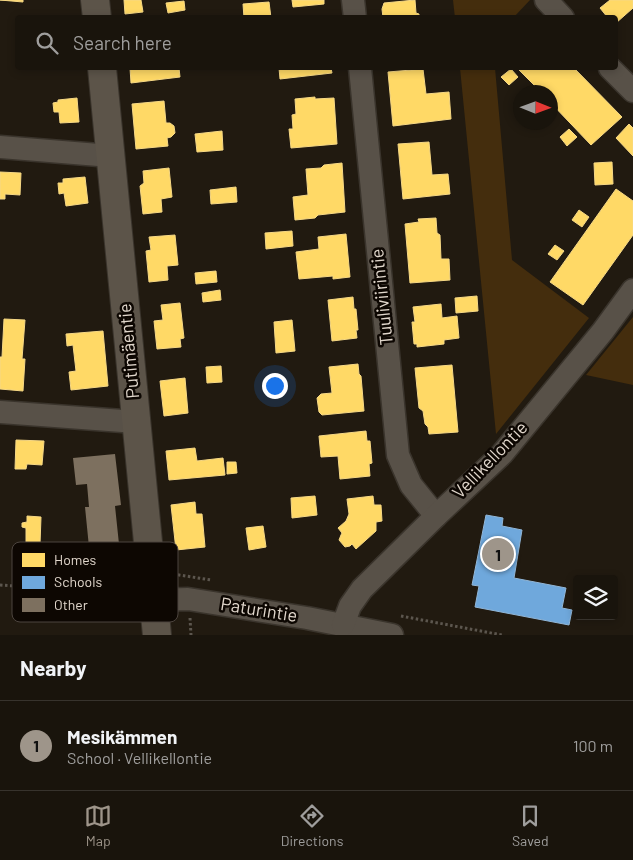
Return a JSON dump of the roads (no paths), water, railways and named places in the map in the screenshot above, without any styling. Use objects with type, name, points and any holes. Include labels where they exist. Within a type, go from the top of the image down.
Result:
[{"type":"main road","points":[[95,0],[97,15]]},
{"type":"main road","name":"Putimäentie","points":[[102,70],[148,542]]},
{"type":"main road","name":"Putimäentie","points":[[156,622],[157,635]]},
{"type":"street","points":[[353,0],[355,15]]},
{"type":"street","points":[[546,0],[560,15]]},
{"type":"street","name":"Tuuliviirintie","points":[[360,70],[398,455],[411,485],[436,516]]},
{"type":"street","points":[[612,70],[633,91]]},
{"type":"street","points":[[0,147],[111,156]]},
{"type":"street","name":"Vellikellontie","points":[[343,625],[350,606],[362,589],[502,454],[603,331],[633,290]]},
{"type":"street","points":[[0,412],[136,422]]},
{"type":"street","name":"Paturintie","points":[[178,599],[188,599],[307,618],[392,635]]},
{"type":"place","name":"Mesikämmen","points":[[498,554]]}]
